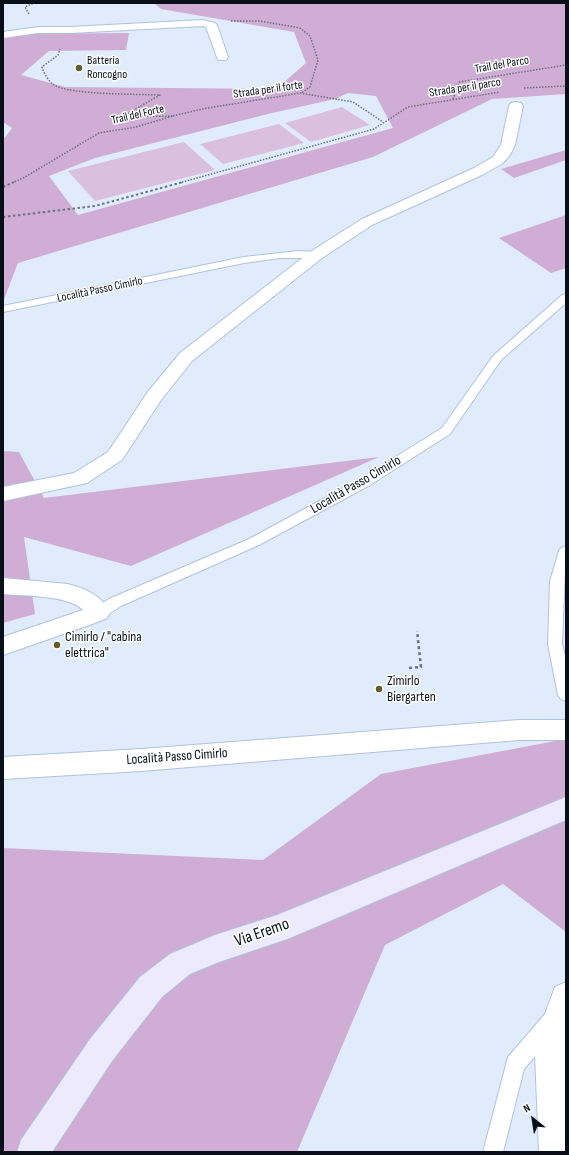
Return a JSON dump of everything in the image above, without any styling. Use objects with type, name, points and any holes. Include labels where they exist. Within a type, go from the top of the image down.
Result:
[{"type":"street","points":[[3,34],[38,30],[70,30],[202,23],[211,25],[222,57]]},
{"type":"street","points":[[3,494],[80,478],[115,456],[154,397],[186,357],[316,255],[367,222],[489,166],[503,155],[516,106]]},
{"type":"street","points":[[3,586],[68,592],[86,599],[99,612]]},
{"type":"street","name":"Località Passo Cimirlo","points":[[3,646],[70,625],[99,612]]},
{"type":"street","name":"Località Passo Cimirlo","points":[[3,768],[141,760],[519,730],[566,730]]},
{"type":"street","name":"Via Eremo","points":[[33,1152],[101,1050],[151,987],[180,964],[215,949],[280,928],[566,808]]},
{"type":"street","points":[[555,1152],[551,1054],[563,1004]]},
{"type":"lane","name":"Località Passo Cimirlo","points":[[3,309],[237,261],[293,253],[316,255]]},
{"type":"lane","name":"Località Passo Cimirlo","points":[[99,612],[116,602],[254,542],[365,482],[446,431],[497,358],[566,296]]},
{"type":"lane","points":[[566,551],[557,581],[555,644],[566,695]]},
{"type":"lane","points":[[493,1152],[515,1064],[563,1004]]},
{"type":"path","points":[[202,23],[234,20],[260,21],[300,28],[310,36],[318,60],[310,87],[300,93]]},
{"type":"path","name":"Trail del Forte","points":[[38,30],[63,43],[58,55],[42,67],[45,74],[55,86],[80,91],[160,95],[122,117],[173,116]]},
{"type":"path","name":"Trail del Parco","points":[[453,100],[459,82],[566,65]]},
{"type":"path","name":"Strada per il parco","points":[[519,88],[566,86]]},
{"type":"path","name":"Strada per il parco","points":[[3,217],[95,206],[374,129],[408,107],[505,91]]},
{"type":"path","name":"Strada per il forte","points":[[173,116],[300,93],[353,102],[383,122]]},
{"type":"path","name":"Trail del Forte","points":[[3,187],[25,177],[99,132],[136,127],[173,116]]},
{"type":"path","points":[[409,668],[421,667],[417,631]]},
{"type":"shaded area","points":[[154,3],[566,3],[566,94],[492,99],[373,157],[18,263],[3,302],[3,140],[12,128],[3,122],[3,37],[6,34],[129,33],[126,50],[49,51],[21,75],[65,87],[276,89],[306,63],[294,32],[161,9]],"holes":[[[348,93],[376,96],[393,128],[78,215],[49,176],[95,158],[268,114],[335,99]]]},
{"type":"shaded area","points":[[342,107],[370,125],[311,142],[285,123]]},
{"type":"shaded area","points":[[279,124],[304,143],[223,164],[200,144]]},
{"type":"shaded area","points":[[184,142],[215,170],[95,201],[68,171]]},
{"type":"shaded area","points":[[566,150],[566,160],[514,178],[501,169]]},
{"type":"shaded area","points":[[566,215],[566,268],[551,273],[499,238]]},
{"type":"shaded area","points":[[3,451],[19,452],[44,498],[379,457],[131,566],[24,537],[35,614],[3,623]]},
{"type":"shaded area","points":[[566,739],[566,932],[503,884],[385,945],[297,1152],[3,1152],[3,848],[263,860],[381,774]]},
{"type":"place","name":"Batteria Roncogno","points":[[79,68]]},
{"type":"place","name":"Cimirlo / \"cabina elettrica\"","points":[[57,645]]},
{"type":"place","name":"Zimirlo Biergarten","points":[[379,689]]}]
